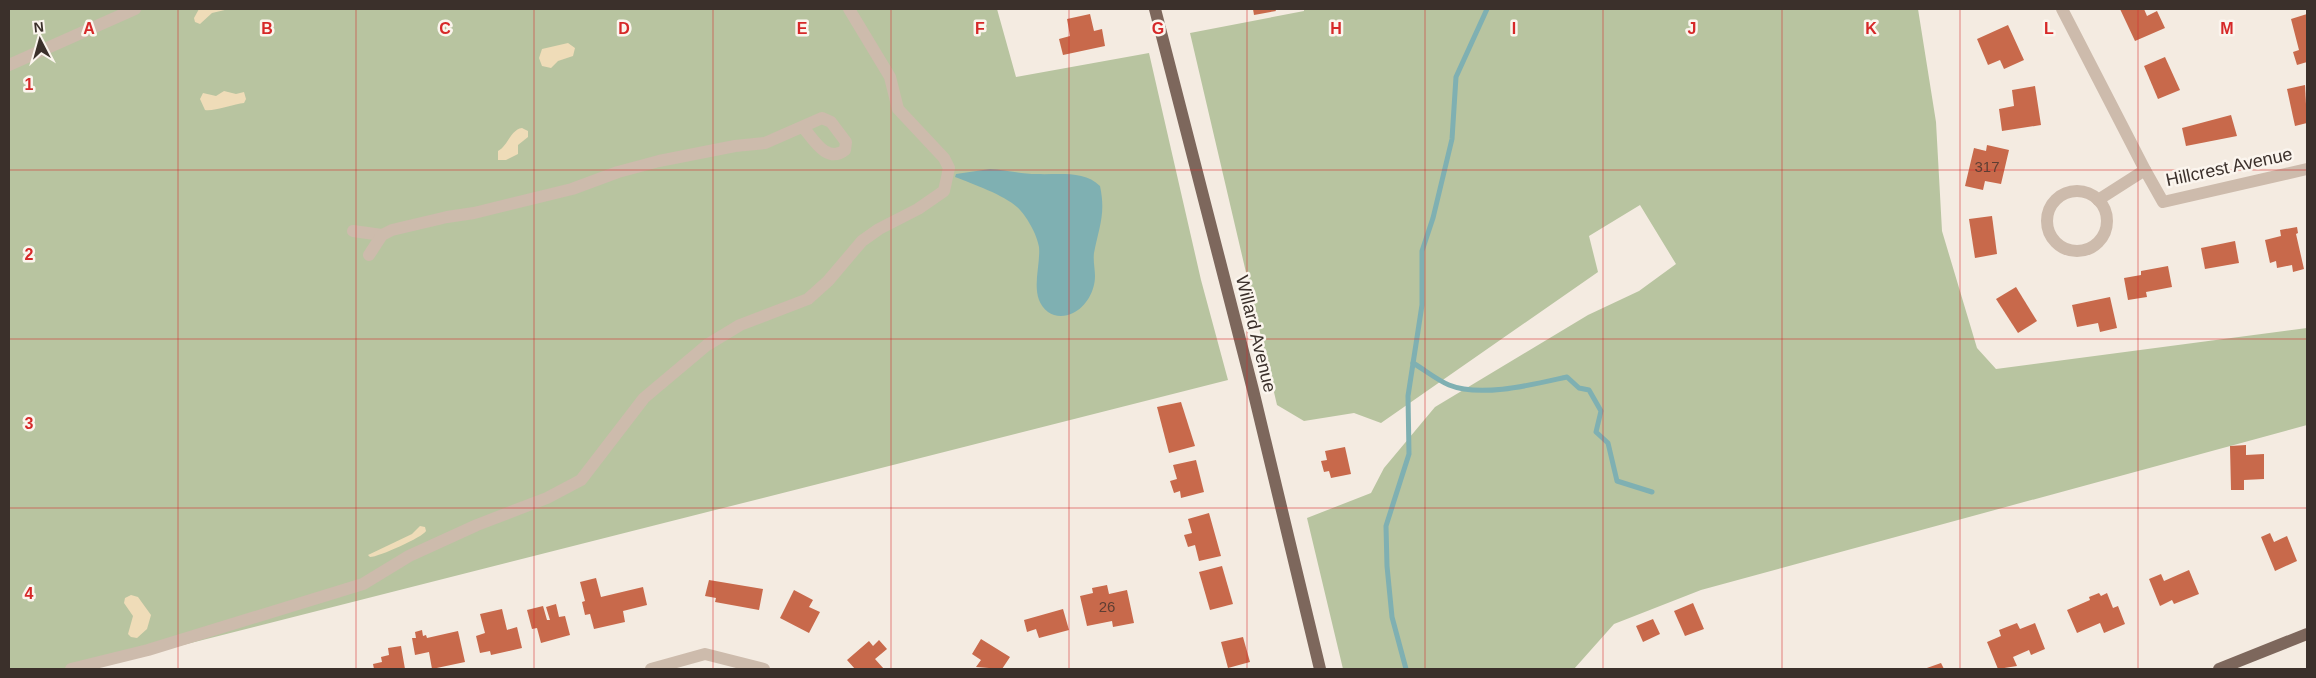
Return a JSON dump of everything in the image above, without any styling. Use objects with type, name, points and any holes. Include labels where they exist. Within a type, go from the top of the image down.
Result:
[{"type":"main road","name":"Willard Avenue","points":[[1156,9],[1253,390],[1320,669]]},
{"type":"main road","points":[[2219,669],[2307,634]]},
{"type":"street","points":[[9,65],[135,9]]},
{"type":"street","points":[[70,669],[148,650],[363,584],[409,556],[477,525],[547,498],[581,480],[644,398],[673,371],[707,345],[740,325],[808,299],[828,281],[862,241],[879,229],[918,209],[944,191],[949,168],[944,158],[898,110],[890,77],[849,9]]},
{"type":"street","name":"Hillcrest Avenue","points":[[2062,9],[2145,170],[2164,202],[2307,169]]},
{"type":"street","points":[[369,254],[382,235],[392,230],[447,217],[474,213],[572,189],[618,172],[659,161],[735,146],[765,143],[803,127]]},
{"type":"street","name":"Hillcrest Avenue","points":[[2098,200],[2145,170]]},
{"type":"street","points":[[2080,192],[2098,200],[2107,216],[2104,236],[2089,249],[2070,250],[2054,240],[2047,221],[2054,203],[2061,196],[2080,192]]},
{"type":"street","points":[[353,231],[382,235]]},
{"type":"street","points":[[651,669],[705,654],[764,669]]},
{"type":"green space","points":[[9,9],[997,9],[1016,77],[1149,53],[1201,280],[1228,380],[88,669],[9,669]]},
{"type":"green space","points":[[1304,9],[1918,9],[1936,122],[1942,231],[1977,348],[1996,369],[2307,328],[2307,425],[1701,590],[1614,624],[1574,669],[1343,669],[1307,518],[1371,493],[1384,468],[1435,407],[1588,315],[1639,291],[1676,264],[1640,205],[1589,236],[1598,272],[1381,423],[1354,413],[1304,421],[1277,405],[1190,33],[1304,11]]},
{"type":"sand","points":[[199,9],[229,9],[212,13],[200,24],[195,22],[194,18]]},
{"type":"sand","points":[[568,43],[575,48],[573,56],[558,61],[551,68],[542,66],[539,58],[542,49]]},
{"type":"sand","points":[[224,91],[236,94],[244,92],[246,99],[244,103],[205,110],[200,99],[203,93],[216,96]]},
{"type":"sand","points":[[522,128],[528,131],[528,137],[518,145],[518,154],[506,160],[498,160],[498,151],[518,129]]},
{"type":"sand","points":[[420,526],[425,527],[426,531],[417,538],[382,554],[370,557],[368,555],[412,534]]},
{"type":"sand","points":[[131,595],[138,597],[151,615],[147,629],[137,638],[131,637],[128,634],[133,616],[124,603],[125,598]]},
{"type":"water","points":[[990,169],[1031,174],[1079,175],[1094,181],[1100,186],[1102,213],[1094,253],[1095,282],[1086,303],[1073,313],[1057,316],[1048,312],[1042,306],[1037,290],[1038,242],[1031,225],[1020,210],[996,194],[955,177],[956,174]]},
{"type":"building","points":[[1253,9],[1275,9],[1276,11],[1254,15]]},
{"type":"building","points":[[2120,9],[2144,9],[2147,16],[2157,11],[2165,28],[2135,41]]},
{"type":"building","points":[[1090,14],[1094,31],[1102,29],[1105,46],[1063,55],[1059,39],[1070,36],[1067,19]]},
{"type":"building","points":[[2307,14],[2307,62],[2297,65],[2293,52],[2299,50],[2291,19]]},
{"type":"building","points":[[2008,25],[2024,60],[2004,69],[2000,60],[1988,65],[1977,39]]},
{"type":"building","points":[[2165,57],[2180,90],[2158,99],[2144,66]]},
{"type":"building","points":[[2305,85],[2307,123],[2295,126],[2287,89]]},
{"type":"building","points":[[2035,86],[2041,125],[2002,131],[1999,109],[2014,106],[2012,90]]},
{"type":"building","points":[[2231,115],[2237,136],[2186,146],[2182,128]]},
{"type":"building","points":[[1987,145],[2009,150],[2001,184],[1985,181],[1983,190],[1965,186],[1974,148],[1986,151]]},
{"type":"building","points":[[1992,216],[1997,254],[1975,258],[1969,219]]},
{"type":"building","points":[[2297,227],[2298,233],[2296,234],[2304,269],[2293,272],[2292,265],[2277,268],[2276,261],[2270,263],[2265,240],[2281,236],[2280,230]]},
{"type":"building","points":[[2235,241],[2239,263],[2205,269],[2201,248]]},
{"type":"building","points":[[2168,266],[2172,287],[2146,292],[2147,297],[2128,300],[2124,278],[2141,275],[2141,271]]},
{"type":"building","points":[[2016,287],[2037,321],[2018,333],[1996,299]]},
{"type":"building","points":[[2110,297],[2117,328],[2100,332],[2098,323],[2077,327],[2072,305]]},
{"type":"building","points":[[1181,402],[1195,446],[1169,453],[1157,407]]},
{"type":"building","points":[[2246,445],[2246,455],[2264,454],[2264,479],[2244,480],[2244,490],[2231,490],[2230,446]]},
{"type":"building","points":[[1345,447],[1351,474],[1331,478],[1329,471],[1324,472],[1321,461],[1327,460],[1325,451]]},
{"type":"building","points":[[1196,460],[1204,492],[1181,498],[1180,491],[1174,493],[1170,481],[1177,479],[1173,465]]},
{"type":"building","points":[[1209,513],[1221,556],[1199,561],[1195,545],[1188,547],[1184,535],[1192,533],[1188,519]]},
{"type":"building","points":[[2270,533],[2274,542],[2287,536],[2297,561],[2275,571],[2261,537]]},
{"type":"building","points":[[1222,566],[1233,604],[1210,610],[1199,572]]},
{"type":"building","points":[[2189,570],[2199,594],[2174,604],[2172,600],[2160,606],[2149,579],[2161,574],[2164,581]]},
{"type":"building","points":[[596,578],[601,597],[643,587],[647,605],[623,611],[625,622],[594,629],[590,614],[585,615],[582,602],[585,601],[580,582]]},
{"type":"building","points":[[709,580],[763,589],[759,610],[715,602],[716,598],[705,596]]},
{"type":"building","points":[[1107,585],[1109,594],[1127,590],[1134,623],[1113,627],[1112,621],[1087,626],[1080,596],[1093,593],[1092,588]]},
{"type":"building","points":[[794,590],[813,600],[809,607],[820,612],[809,633],[780,618]]},
{"type":"building","points":[[2099,593],[2101,596],[2107,593],[2113,608],[2118,606],[2125,624],[2104,633],[2100,623],[2077,633],[2067,610],[2090,600],[2089,597]]},
{"type":"building","points":[[1693,603],[1704,629],[1685,636],[1674,611]]},
{"type":"building","points":[[556,604],[559,617],[565,616],[570,635],[541,643],[537,628],[532,629],[527,610],[543,606],[547,620],[550,620],[546,607]]},
{"type":"building","points":[[502,609],[507,630],[517,627],[522,648],[491,655],[490,651],[480,653],[476,636],[485,633],[480,614]]},
{"type":"building","points":[[1063,609],[1069,630],[1039,638],[1036,629],[1027,632],[1024,620]]},
{"type":"building","points":[[1653,619],[1660,634],[1643,642],[1636,626]]},
{"type":"building","points":[[2017,623],[2020,629],[2035,623],[2045,649],[2031,655],[2029,650],[2013,657],[2017,666],[1998,669],[1987,642],[2001,636],[1999,630]]},
{"type":"building","points":[[422,630],[423,636],[426,635],[427,638],[458,631],[465,662],[432,669],[429,652],[415,655],[412,638],[416,638],[415,632]]},
{"type":"building","points":[[1243,637],[1250,662],[1228,668],[1221,642]]},
{"type":"building","points":[[981,639],[1010,657],[1002,669],[976,667],[981,660],[972,654]]},
{"type":"building","points":[[879,640],[887,649],[875,659],[884,669],[855,669],[847,660],[869,641],[873,646]]},
{"type":"building","points":[[401,646],[405,669],[374,669],[373,664],[382,662],[381,657],[389,655],[388,648]]},
{"type":"building","points":[[1941,663],[1944,669],[1924,669]]},
{"type":"waterway","points":[[1406,669],[1392,617],[1387,566],[1386,526],[1409,454],[1408,396],[1422,305],[1422,251],[1433,218],[1452,139],[1456,77],[1487,9]]},
{"type":"waterway","points":[[1413,363],[1435,378],[1462,389],[1492,390],[1567,377],[1579,388],[1589,390],[1601,411],[1596,432],[1608,443],[1617,481],[1652,492]]}]
